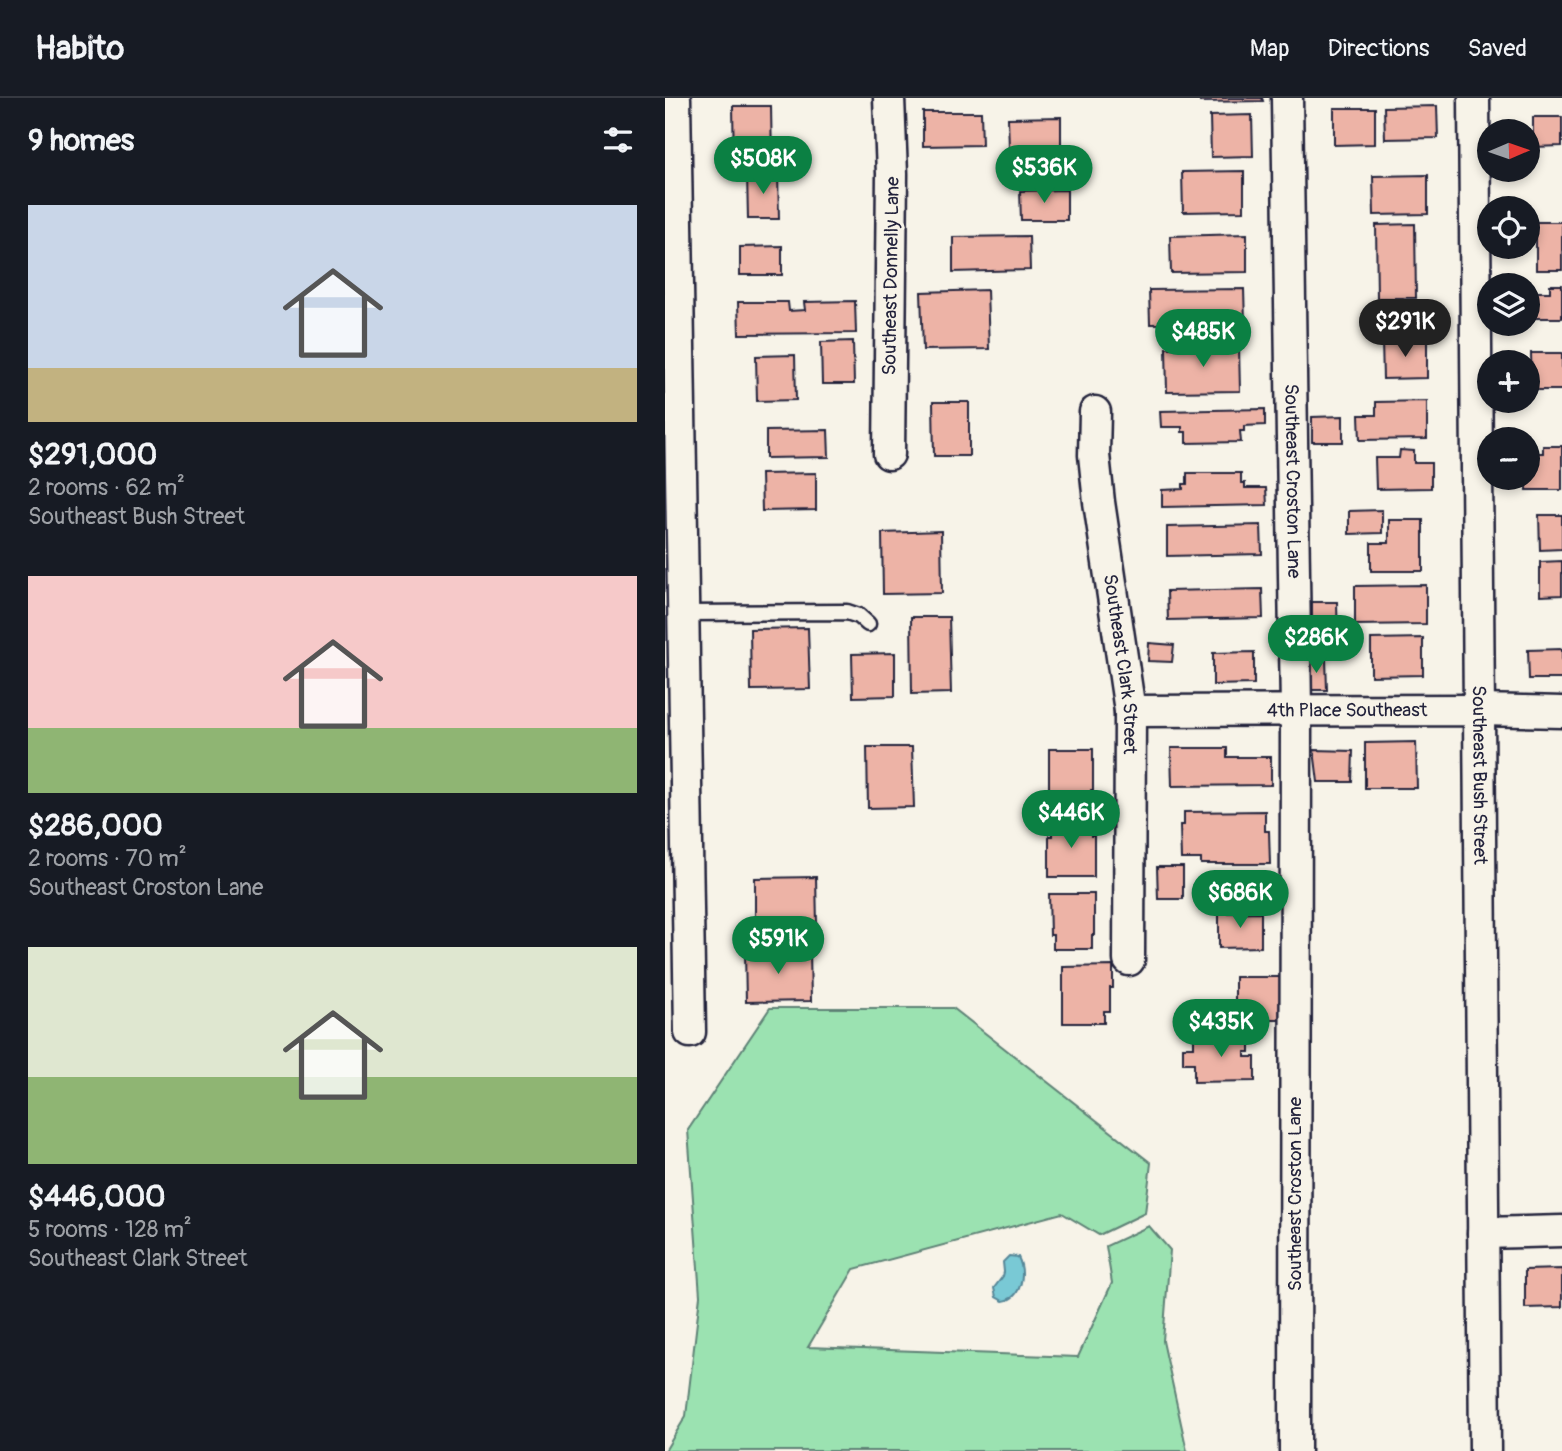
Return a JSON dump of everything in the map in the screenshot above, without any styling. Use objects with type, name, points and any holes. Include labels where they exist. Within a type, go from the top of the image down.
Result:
[{"type":"street","points":[[675,98],[672,384],[674,582],[683,626],[690,1032]]},
{"type":"street","name":"Southeast Donnelly Lane","points":[[889,98],[892,174],[889,454]]},
{"type":"street","name":"Southeast Croston Lane","points":[[1287,98],[1296,711],[1295,1451]]},
{"type":"street","name":"Southeast Bush Street","points":[[1474,98],[1485,1451]]},
{"type":"street","name":"Southeast Clark Street","points":[[1095,412],[1094,455],[1099,502],[1130,711],[1129,960]]},
{"type":"street","points":[[665,701],[678,676],[683,626]]},
{"type":"street","name":"4th Place Southeast","points":[[1130,711],[1562,712]]},
{"type":"street","points":[[1483,1233],[1562,1231]]},
{"type":"lane","points":[[683,626],[847,612],[859,615],[868,624]]},
{"type":"green space","points":[[770,1008],[953,1008],[1151,1163],[1145,1213],[1099,1235],[1062,1213],[854,1269],[808,1347],[1078,1357],[1112,1283],[1106,1246],[1149,1226],[1170,1250],[1163,1341],[1187,1451],[665,1451],[686,1416],[700,1296],[688,1130]]},
{"type":"water","points":[[1009,1256],[1018,1257],[1022,1277],[1018,1290],[1003,1301],[996,1297],[994,1288],[1003,1276],[1003,1262]]},
{"type":"building","points":[[1200,98],[1262,98],[1263,101],[1200,102]]},
{"type":"building","points":[[733,106],[771,106],[772,162],[734,163]]},
{"type":"building","points":[[1437,106],[1438,138],[1385,139],[1384,107]]},
{"type":"building","points":[[1334,108],[1375,108],[1375,144],[1334,145]]},
{"type":"building","points":[[923,112],[981,112],[982,145],[923,146]]},
{"type":"building","points":[[1252,115],[1253,156],[1211,157],[1210,116]]},
{"type":"building","points":[[1061,117],[1061,147],[1009,148],[1008,118]]},
{"type":"building","points":[[1562,117],[1562,146],[1540,147],[1540,119],[1533,119]]},
{"type":"building","points":[[1244,171],[1244,211],[1183,212],[1182,172]]},
{"type":"building","points":[[747,173],[778,173],[779,219],[748,219]]},
{"type":"building","points":[[1428,175],[1428,214],[1374,215],[1373,176]]},
{"type":"building","points":[[1067,190],[1067,220],[1021,220],[1020,191]]},
{"type":"building","points":[[1540,222],[1562,222],[1562,270],[1536,270],[1536,259],[1540,259]]},
{"type":"building","points":[[1415,224],[1416,298],[1377,298],[1376,225]]},
{"type":"building","points":[[1247,234],[1247,272],[1171,273],[1170,236]]},
{"type":"building","points":[[1029,236],[1030,270],[953,272],[953,237]]},
{"type":"building","points":[[782,246],[782,275],[740,275],[740,247]]},
{"type":"building","points":[[1550,285],[1562,285],[1562,318],[1540,318],[1540,292],[1550,292]]},
{"type":"building","points":[[1244,289],[1245,323],[1150,324],[1149,290]]},
{"type":"building","points":[[987,290],[989,349],[923,350],[921,292]]},
{"type":"building","points":[[855,301],[856,333],[739,334],[738,302],[788,302],[789,311],[805,310],[804,302]]},
{"type":"building","points":[[1427,340],[1427,378],[1383,379],[1382,341]]},
{"type":"building","points":[[853,341],[854,384],[822,384],[821,342]]},
{"type":"building","points":[[1239,347],[1240,391],[1167,392],[1166,348]]},
{"type":"building","points":[[1540,353],[1562,353],[1562,390],[1540,390]]},
{"type":"building","points":[[795,355],[796,400],[757,401],[756,356]]},
{"type":"building","points":[[1427,401],[1427,439],[1360,440],[1359,415],[1376,415],[1376,402]]},
{"type":"building","points":[[933,402],[969,402],[969,456],[934,456]]},
{"type":"building","points":[[1265,409],[1265,425],[1244,426],[1244,431],[1240,431],[1241,442],[1186,443],[1186,432],[1182,432],[1182,427],[1161,427],[1160,411]]},
{"type":"building","points":[[1343,416],[1343,442],[1312,442],[1312,417]]},
{"type":"building","points":[[828,430],[829,457],[766,458],[766,431]]},
{"type":"building","points":[[1543,446],[1562,446],[1562,490],[1540,490],[1540,453],[1543,453]]},
{"type":"building","points":[[1400,450],[1414,451],[1414,463],[1431,463],[1431,488],[1376,489],[1375,458],[1399,458]]},
{"type":"building","points":[[816,473],[816,510],[762,511],[761,474]]},
{"type":"building","points":[[1187,473],[1241,473],[1241,483],[1245,483],[1245,488],[1266,488],[1267,505],[1162,507],[1162,490],[1183,489],[1183,484],[1187,484]]},
{"type":"building","points":[[1382,510],[1382,533],[1349,534],[1349,511]]},
{"type":"building","points":[[1539,515],[1562,515],[1562,549],[1540,550]]},
{"type":"building","points":[[1389,520],[1423,520],[1423,571],[1371,571],[1371,543],[1389,543]]},
{"type":"building","points":[[1261,525],[1262,554],[1167,556],[1167,527]]},
{"type":"building","points":[[941,531],[942,593],[883,594],[882,533]]},
{"type":"building","points":[[1562,561],[1562,595],[1540,596],[1540,562]]},
{"type":"building","points":[[1426,585],[1426,624],[1355,625],[1355,586]]},
{"type":"building","points":[[1262,589],[1263,618],[1168,620],[1167,591]]},
{"type":"building","points":[[1312,602],[1337,602],[1338,644],[1312,644]]},
{"type":"building","points":[[911,617],[949,617],[951,693],[912,694]]},
{"type":"building","points":[[808,628],[810,689],[751,690],[750,629]]},
{"type":"building","points":[[1423,638],[1423,675],[1371,676],[1371,639]]},
{"type":"building","points":[[1149,643],[1174,645],[1172,662],[1148,661]]},
{"type":"building","points":[[1562,649],[1562,679],[1529,679],[1528,650]]},
{"type":"building","points":[[1254,652],[1254,684],[1213,685],[1213,653]]},
{"type":"building","points":[[895,653],[895,696],[853,697],[852,654]]},
{"type":"building","points":[[1306,659],[1326,659],[1327,690],[1306,690]]},
{"type":"building","points":[[1416,742],[1417,788],[1365,788],[1365,743]]},
{"type":"building","points":[[867,747],[912,747],[914,807],[868,808]]},
{"type":"building","points":[[1171,748],[1227,748],[1227,757],[1271,757],[1271,785],[1172,786]]},
{"type":"building","points":[[1049,749],[1093,749],[1091,803],[1052,803],[1052,790],[1049,790]]},
{"type":"building","points":[[1314,750],[1353,751],[1352,782],[1318,782]]},
{"type":"building","points":[[1265,811],[1265,831],[1269,831],[1270,864],[1201,864],[1201,859],[1181,859],[1180,825],[1184,825],[1184,812]]},
{"type":"building","points":[[1052,822],[1091,822],[1091,836],[1094,836],[1094,877],[1049,877],[1049,836],[1052,836]]},
{"type":"building","points":[[1157,867],[1183,867],[1183,899],[1158,899]]},
{"type":"building","points":[[816,877],[817,925],[755,926],[755,878]]},
{"type":"building","points":[[1049,894],[1094,894],[1092,949],[1053,949]]},
{"type":"building","points":[[1261,912],[1261,947],[1219,948],[1219,913]]},
{"type":"building","points":[[810,950],[811,1001],[746,1002],[745,951]]},
{"type":"building","points":[[1113,966],[1110,1011],[1104,1011],[1104,1023],[1063,1023],[1063,967]]},
{"type":"building","points":[[1235,977],[1284,977],[1284,1019],[1235,1019]]},
{"type":"building","points":[[1250,1035],[1250,1052],[1245,1052],[1245,1057],[1255,1057],[1255,1081],[1194,1082],[1194,1063],[1183,1063],[1183,1047],[1194,1047],[1194,1036]]},
{"type":"building","points":[[1562,1269],[1562,1307],[1525,1308],[1525,1270]]}]
